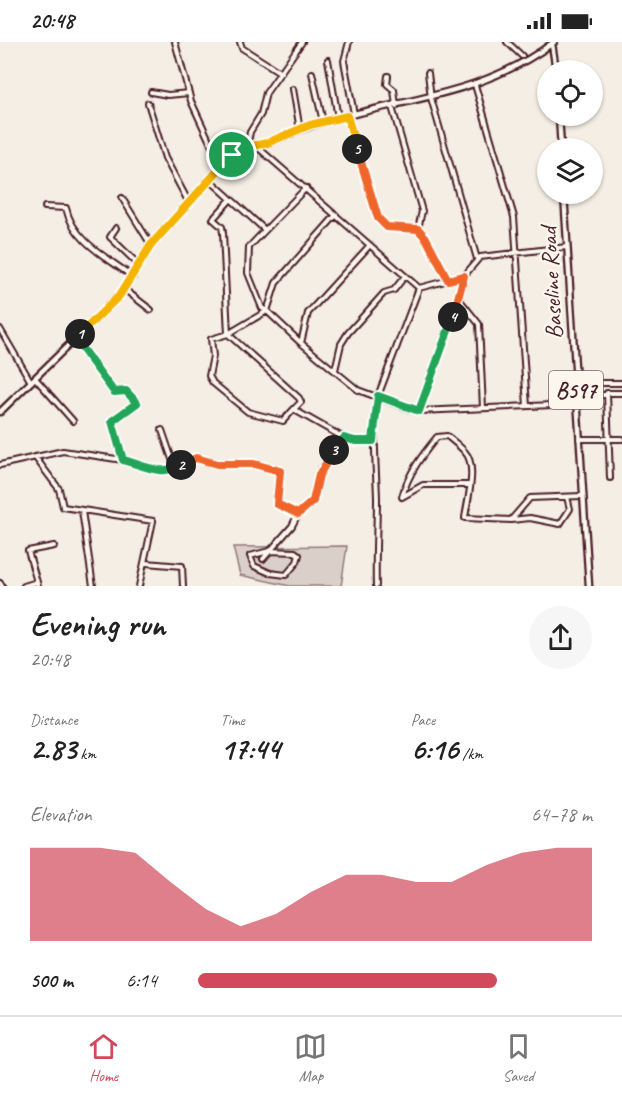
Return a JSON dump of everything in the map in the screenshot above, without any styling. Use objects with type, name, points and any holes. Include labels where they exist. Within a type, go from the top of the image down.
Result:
[{"type":"main road","points":[[0,412],[123,289],[151,245],[188,201],[232,155],[247,147],[267,143],[323,122],[431,98],[475,85],[553,43],[555,60]]},
{"type":"main road","name":"Baseline Road","points":[[565,204],[589,586]]},
{"type":"street","points":[[175,42],[189,93],[221,166]]},
{"type":"street","points":[[240,42],[242,48],[281,73]]},
{"type":"street","points":[[349,42],[344,61],[354,115]]},
{"type":"street","points":[[507,42],[522,56]]},
{"type":"street","points":[[247,147],[250,132],[261,114],[266,93],[301,43]]},
{"type":"street","points":[[328,60],[338,118]]},
{"type":"street","points":[[312,73],[323,122]]},
{"type":"street","points":[[428,73],[431,98],[478,260]]},
{"type":"street","points":[[388,76],[387,84],[394,90],[394,107],[422,211],[418,229]]},
{"type":"street","points":[[475,85],[514,217],[527,406]]},
{"type":"street","points":[[293,89],[300,130]]},
{"type":"street","points":[[151,92],[168,95],[189,93]]},
{"type":"street","points":[[148,103],[165,158],[188,201]]},
{"type":"street","points":[[347,116],[378,218],[387,227],[418,229],[426,238],[448,280]]},
{"type":"street","points":[[255,145],[420,288]]},
{"type":"street","points":[[209,179],[265,230]]},
{"type":"street","points":[[306,188],[249,247],[248,273],[262,308],[358,390],[419,411],[576,404]]},
{"type":"street","points":[[122,198],[151,245]]},
{"type":"street","points":[[231,199],[213,219],[222,227],[223,233],[228,334],[299,398],[301,402],[283,422],[238,406],[213,383],[209,376],[213,356],[211,339],[228,334],[267,311],[276,283],[336,214]]},
{"type":"street","points":[[45,207],[66,208],[68,217],[84,241],[132,277]]},
{"type":"street","points":[[116,228],[110,237],[139,265]]},
{"type":"street","points":[[301,343],[308,313],[370,245]]},
{"type":"street","points":[[419,411],[459,299],[464,276],[480,257],[567,247]]},
{"type":"street","points":[[335,370],[341,344],[348,333],[384,292],[394,290],[405,276]]},
{"type":"street","points":[[420,288],[464,276]]},
{"type":"street","points":[[376,586],[377,498],[373,441],[378,396],[420,288]]},
{"type":"street","points":[[123,289],[152,310]]},
{"type":"street","points":[[459,299],[479,324],[483,408]]},
{"type":"street","points":[[0,328],[21,368],[73,422]]},
{"type":"street","points":[[75,339],[114,392],[126,391],[137,403],[112,421],[123,460]]},
{"type":"street","points":[[575,383],[622,383]]},
{"type":"street","points":[[576,395],[622,393]]},
{"type":"street","points":[[607,395],[610,478]]},
{"type":"street","points":[[294,409],[344,438],[355,441],[373,441]]},
{"type":"street","points":[[162,430],[175,468]]},
{"type":"street","points":[[468,485],[423,485],[402,497],[406,482],[422,454],[437,437],[447,436],[466,453],[471,463],[465,518],[511,520],[530,518],[560,524],[570,509],[567,496]]},
{"type":"street","points":[[263,559],[292,526],[298,514],[313,501],[321,469],[344,438]]},
{"type":"street","points":[[578,439],[622,439]]},
{"type":"street","points":[[0,465],[63,452],[123,460],[154,470],[175,468],[196,458],[217,464],[254,464],[280,471],[277,504],[298,514]]},
{"type":"street","points":[[35,458],[59,489],[63,507],[150,518],[153,521],[139,586]]},
{"type":"street","points":[[511,520],[530,498],[582,496]]},
{"type":"street","points":[[82,510],[93,586]]},
{"type":"street","points":[[24,586],[37,584],[28,551],[54,546]]},
{"type":"street","points":[[269,551],[295,552],[298,555],[297,562],[286,574],[270,573],[254,566],[250,556],[269,551]]},
{"type":"street","points":[[146,562],[182,566],[183,586]]},
{"type":"shaded area","points":[[347,546],[341,586],[290,586],[240,575],[233,547]]},
{"type":"route","points":[[347,116],[378,218],[387,227],[418,229],[426,238],[448,280],[464,276],[459,299],[419,411],[399,406],[378,396],[373,441],[355,441],[344,438],[321,469],[313,501],[298,514],[277,504],[280,471],[254,464],[217,464],[196,458],[167,471],[154,470],[123,460],[123,453],[112,421],[137,403],[126,391],[114,392],[75,339],[119,296],[151,245],[188,201],[232,155],[247,147],[267,143],[310,125],[347,116]]}]
